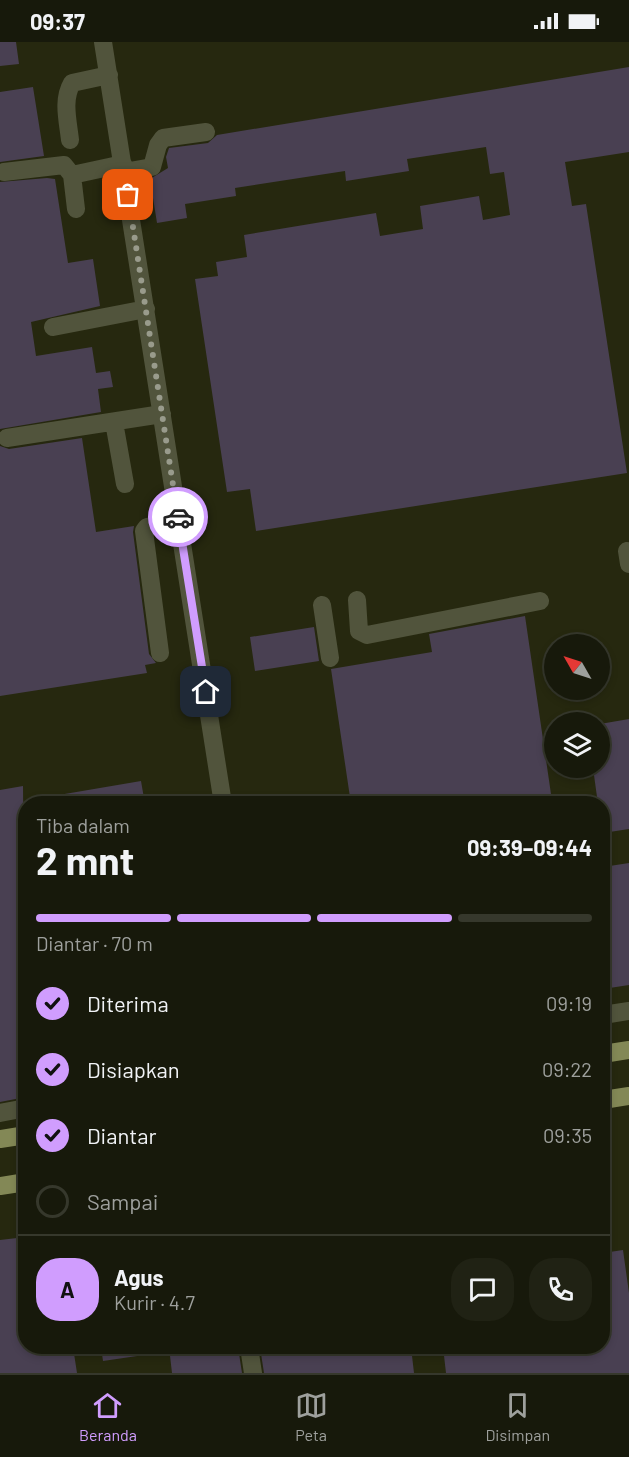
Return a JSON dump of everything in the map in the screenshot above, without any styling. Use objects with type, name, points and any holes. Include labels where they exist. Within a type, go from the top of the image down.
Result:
[{"type":"main road","points":[[610,1053],[629,1050]]},
{"type":"main road","points":[[610,1099],[629,1096]]},
{"type":"main road","points":[[0,1139],[18,1136]]},
{"type":"main road","points":[[0,1186],[18,1183]]},
{"type":"street","points":[[103,42],[223,796]]},
{"type":"street","points":[[70,140],[67,91],[72,83],[109,75]]},
{"type":"street","points":[[72,175],[152,167],[158,145],[163,138],[206,132]]},
{"type":"street","points":[[4,172],[64,165],[72,175],[76,209]]},
{"type":"street","points":[[53,327],[146,309]]},
{"type":"street","points":[[7,438],[162,414]]},
{"type":"street","points":[[114,422],[125,484]]},
{"type":"street","points":[[160,653],[144,531],[147,527],[179,520]]},
{"type":"street","points":[[357,600],[359,631],[367,635],[540,602]]},
{"type":"street","points":[[322,605],[330,658]]},
{"type":"street","points":[[610,1014],[629,1011]]},
{"type":"street","points":[[0,1113],[18,1110]]},
{"type":"street","points":[[250,1354],[253,1373]]},
{"type":"shaded area","points":[[0,42],[629,42],[629,1373],[0,1373]]},
{"type":"building","points":[[0,42],[16,42],[19,64],[0,66]]},
{"type":"building","points":[[629,67],[629,152],[565,162],[572,206],[586,204],[627,473],[256,531],[250,489],[227,492],[195,279],[218,276],[216,262],[247,257],[244,235],[376,213],[380,236],[423,229],[420,206],[479,196],[483,220],[510,215],[504,172],[490,174],[486,147],[407,159],[409,171],[346,181],[345,171],[235,188],[236,196],[185,204],[187,218],[157,223],[150,179],[168,168],[166,157],[169,148],[208,143],[217,135]]},
{"type":"building","points":[[33,87],[44,156],[0,162],[0,92]]},
{"type":"building","points":[[55,179],[68,263],[93,259],[100,306],[31,322],[36,356],[92,347],[96,373],[110,371],[113,387],[98,389],[101,412],[0,429],[0,182]]},
{"type":"building","points":[[82,438],[96,532],[134,526],[149,654],[156,663],[145,665],[147,673],[0,696],[0,446],[9,449]]},
{"type":"building","points":[[525,616],[544,746],[544,778],[549,778],[551,794],[538,796],[350,796],[331,669],[432,652],[429,634]]},
{"type":"building","points":[[314,627],[319,661],[255,671],[250,637]]},
{"type":"building","points":[[629,719],[629,829],[610,832],[610,796],[597,796],[594,778],[610,778],[610,722]]},
{"type":"building","points":[[141,781],[144,796],[53,796]]},
{"type":"building","points":[[23,786],[23,796],[18,796],[18,1099],[0,1102],[0,790]]},
{"type":"building","points":[[629,863],[629,985],[610,988],[610,866]]},
{"type":"building","points":[[17,1238],[18,1244],[18,1354],[74,1354],[77,1373],[0,1373],[0,1240]]},
{"type":"building","points":[[623,1250],[629,1293],[629,1373],[446,1373],[444,1354],[610,1354],[610,1252]]},
{"type":"building","points":[[102,1354],[144,1354],[144,1355],[103,1361]]},
{"type":"building","points":[[170,1354],[239,1354],[242,1373],[172,1373]]},
{"type":"building","points":[[261,1354],[412,1354],[414,1373],[264,1373]]},
{"type":"way so far","points":[[128,195],[178,517]]},
{"type":"route","points":[[178,517],[206,692]]}]
